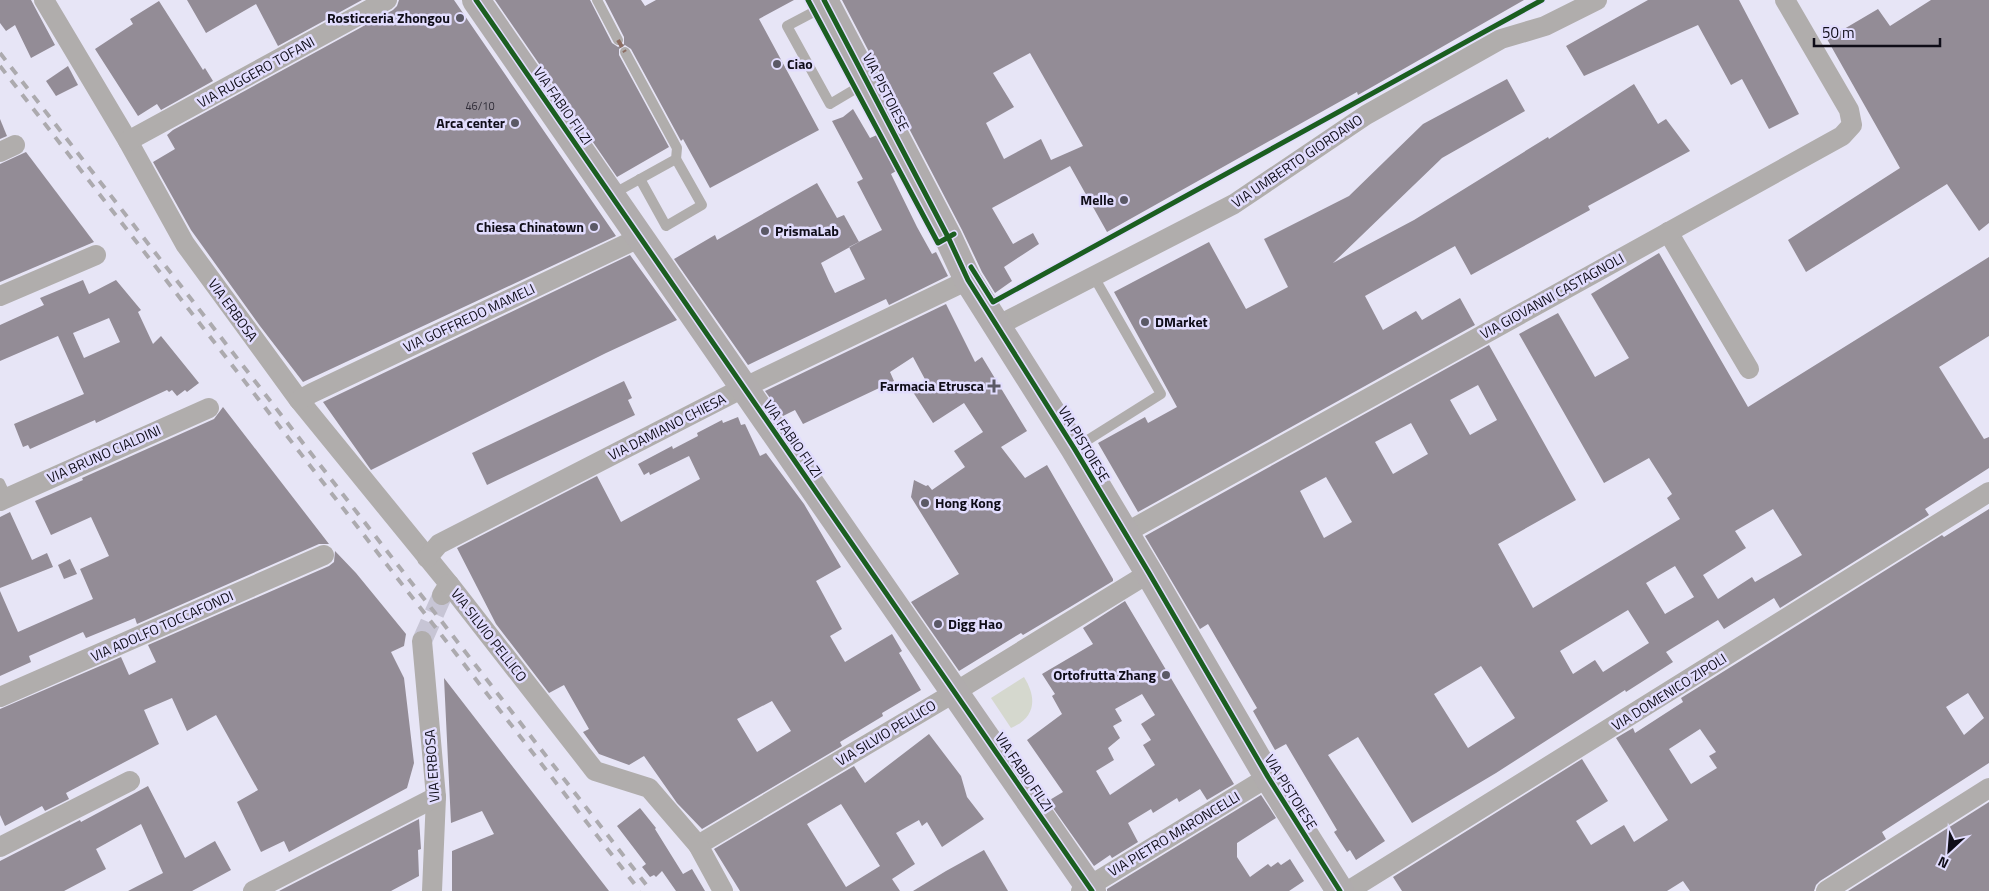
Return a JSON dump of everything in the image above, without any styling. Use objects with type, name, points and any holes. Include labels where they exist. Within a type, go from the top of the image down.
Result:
[{"type":"street","name":"VIA ERBOSA","points":[[44,0],[128,141],[185,244],[300,400],[427,558],[446,590]]},
{"type":"street","name":"VIA FABIO FILZI","points":[[476,0],[743,388],[956,692],[1087,889]]},
{"type":"street","name":"VIA UMBERTO GIORDANO","points":[[998,326],[1234,204],[1366,115],[1501,39],[1545,26],[1598,0]]},
{"type":"street","name":"VIA GIOVANNI CASTAGNOLI","points":[[1125,533],[1842,136],[1852,125],[1849,110],[1785,0]]},
{"type":"street","name":"VIA RUGGERO TOFANI","points":[[128,141],[384,1]]},
{"type":"street","name":"VIA PISTOIESE","points":[[826,2],[948,237],[968,280],[1074,448],[1268,777],[1340,891]]},
{"type":"street","points":[[1668,232],[1750,369]]},
{"type":"street","name":"VIA GOFFREDO MAMELI","points":[[300,400],[639,238]]},
{"type":"street","points":[[0,296],[96,255]]},
{"type":"street","name":"VIA DAMIANO CHIESA","points":[[427,558],[439,544],[743,388],[968,280]]},
{"type":"street","name":"VIA BRUNO CIALDINI","points":[[2,494],[209,408]]},
{"type":"street","name":"VIA DOMENICO ZIPOLI","points":[[1348,891],[1989,492]]},
{"type":"street","name":"VIA ADOLFO TOCCAFONDI","points":[[0,697],[324,554]]},
{"type":"street","name":"VIA SILVIO PELLICO","points":[[698,845],[956,692],[1149,573]]},
{"type":"street","name":"VIA SILVIO PELLICO","points":[[446,590],[595,771],[649,788],[698,845],[723,891]]},
{"type":"street","name":"VIA ERBOSA","points":[[422,640],[436,797],[432,891]]},
{"type":"street","name":"VIA PIETRO MARONCELLI","points":[[1087,889],[1268,777]]},
{"type":"street","points":[[0,847],[130,781]]},
{"type":"street","points":[[1826,891],[1989,788]]},
{"type":"street","points":[[253,891],[436,797]]},
{"type":"lane","points":[[597,0],[618,40]]},
{"type":"lane","points":[[826,2],[787,26],[830,104],[868,82]]},
{"type":"lane","points":[[625,52],[677,148],[676,158],[702,205],[666,226],[640,179]]},
{"type":"lane","points":[[611,195],[676,158]]},
{"type":"lane","points":[[1074,448],[1161,394],[1094,277]]},
{"type":"shaded area","points":[[1024,677],[1031,692],[1032,706],[1030,713],[1019,724],[1011,728],[991,698]]},
{"type":"building","points":[[0,0],[31,0],[55,45],[31,58],[15,25],[6,31],[0,23]]},
{"type":"building","points":[[187,0],[362,0],[278,46],[256,4],[206,33]]},
{"type":"building","points":[[399,0],[454,0],[616,236],[303,382],[191,230],[153,162],[175,149],[167,135],[173,130],[393,10]]},
{"type":"building","points":[[495,0],[590,0],[612,43],[618,47],[624,44],[624,37],[605,0],[641,0],[645,6],[656,0],[794,0],[759,19],[819,130],[710,188],[683,139],[681,141],[631,49],[625,45],[619,49],[619,55],[669,147],[617,177]]},
{"type":"building","points":[[842,0],[1524,0],[1358,95],[1357,92],[1107,232],[1070,166],[992,208],[1013,244],[1033,233],[1039,244],[1004,267],[1012,281],[995,293],[982,272]],"holes":[[[1030,53],[1083,146],[1051,160],[1041,139],[1004,159],[986,123],[1014,107],[993,73]]]},
{"type":"building","points":[[1648,0],[1739,0],[1799,114],[1769,129],[1742,79],[1731,85],[1698,25],[1584,76],[1566,46]]},
{"type":"building","points":[[1931,0],[1989,0],[1989,223],[1979,231],[1947,184],[1806,272],[1788,240],[1900,168],[1827,39],[1878,9],[1890,26]]},
{"type":"building","points":[[159,1],[203,70],[205,68],[213,81],[161,110],[157,104],[138,116],[95,49],[133,24],[130,19]]},
{"type":"building","points":[[68,66],[78,85],[56,96],[46,81]]},
{"type":"building","points":[[1507,79],[1525,111],[1442,158],[1333,263],[1414,220],[1548,137],[1549,139],[1634,84],[1658,124],[1666,119],[1690,151],[1588,206],[1590,210],[1471,275],[1455,246],[1365,296],[1383,330],[1416,311],[1422,320],[1460,298],[1475,325],[1138,512],[1098,443],[1145,417],[1148,423],[1177,407],[1114,292],[1209,242],[1246,309],[1288,287],[1264,239],[1349,196],[1423,124]]},
{"type":"building","points":[[853,109],[870,138],[877,135],[896,171],[891,174],[917,227],[932,254],[936,252],[948,276],[889,305],[886,299],[748,365],[674,259],[715,235],[717,240],[817,183],[837,218],[844,215],[859,242],[882,230],[857,182],[863,179],[832,121],[843,117]],"holes":[[[849,247],[865,279],[835,293],[821,263]]]},
{"type":"building","points":[[0,119],[7,136],[0,139]]},
{"type":"building","points":[[26,152],[94,242],[0,282],[0,164]]},
{"type":"building","points":[[1659,253],[1748,407],[1989,257],[1989,336],[1939,367],[1984,439],[1989,437],[1989,468],[1925,509],[1929,515],[1780,608],[1774,598],[1724,629],[1718,620],[1666,652],[1673,662],[1626,692],[1625,690],[1496,773],[1412,823],[1358,737],[1328,755],[1385,841],[1356,860],[1350,850],[1347,852],[1334,832],[1337,830],[1286,744],[1275,750],[1253,711],[1257,708],[1208,624],[1200,629],[1145,536],[1489,345],[1576,500],[1498,544],[1533,608],[1680,519],[1667,498],[1672,494],[1649,458],[1604,483],[1519,334],[1558,313],[1595,377],[1629,358],[1591,294]],"holes":[[[1478,385],[1497,420],[1470,435],[1450,400]],[[1411,423],[1428,454],[1393,474],[1375,442]],[[1326,477],[1352,522],[1324,538],[1300,491]],[[1773,509],[1802,555],[1755,582],[1752,577],[1718,599],[1703,575],[1746,548],[1735,531]],[[1675,566],[1694,597],[1665,614],[1646,583]],[[1628,610],[1649,643],[1603,672],[1595,660],[1573,674],[1560,651]],[[1481,666],[1515,718],[1468,748],[1434,694]]]},
{"type":"building","points":[[630,255],[677,320],[606,353],[371,470],[323,402]]},
{"type":"building","points":[[83,280],[89,294],[116,280],[141,310],[138,312],[153,344],[161,336],[199,383],[187,392],[185,390],[177,396],[172,390],[169,392],[167,390],[96,423],[95,420],[30,449],[28,445],[23,447],[14,424],[84,394],[58,336],[0,361],[0,325],[44,305],[40,298]],"holes":[[[109,318],[120,342],[84,358],[73,333]]]},
{"type":"building","points":[[946,304],[975,362],[982,357],[1027,431],[1001,447],[1025,478],[1047,465],[1113,579],[1113,581],[1070,607],[1023,635],[1021,633],[959,671],[911,602],[959,574],[911,497],[914,480],[926,486],[928,485],[932,490],[965,467],[954,451],[983,432],[964,403],[933,423],[913,392],[927,383],[913,357],[890,372],[894,381],[803,424],[795,410],[783,416],[765,391]]},
{"type":"building","points":[[624,381],[632,398],[628,400],[635,415],[487,485],[472,453]]},
{"type":"building","points":[[223,407],[329,544],[319,544],[137,624],[135,618],[86,638],[83,632],[29,656],[31,662],[0,676],[0,591],[18,632],[93,599],[80,569],[109,556],[91,517],[51,535],[35,501],[214,419]]},
{"type":"building","points":[[738,417],[741,425],[745,424],[760,456],[766,453],[804,504],[841,567],[816,581],[842,629],[830,636],[845,662],[892,634],[902,651],[899,653],[921,690],[882,713],[883,716],[840,742],[842,746],[702,829],[677,803],[644,756],[629,765],[599,754],[583,732],[589,729],[564,685],[549,693],[496,624],[457,548],[597,476],[621,522],[700,479],[689,456],[650,475],[649,472],[644,475],[638,464],[672,446],[673,449],[698,436],[697,433],[722,420],[723,423]],"holes":[[[772,701],[791,731],[757,752],[737,719]]]},
{"type":"building","points":[[1989,509],[1989,763],[1882,832],[1886,839],[1820,881],[1814,891],[1690,891],[1683,881],[1667,891],[1402,891],[1393,877],[1582,759],[1608,801],[1576,821],[1591,845],[1624,825],[1634,842],[1668,820],[1616,738],[1633,728],[1635,733],[1683,702],[1681,698],[1942,535],[1944,537]],"holes":[[[1968,693],[1984,718],[1964,735],[1946,707]],[[1700,729],[1716,752],[1709,756],[1717,768],[1691,784],[1669,749]]]},
{"type":"building","points":[[10,512],[32,560],[47,553],[53,567],[0,588],[0,517]]},
{"type":"building","points":[[335,551],[356,573],[406,634],[404,646],[391,652],[404,678],[414,763],[407,788],[289,852],[284,841],[261,852],[237,802],[258,790],[216,715],[187,731],[172,698],[144,710],[159,744],[66,793],[69,799],[45,811],[42,806],[5,826],[0,815],[0,709],[121,657],[129,675],[156,662],[148,645],[329,566],[334,562]]},
{"type":"building","points":[[70,559],[77,574],[64,579],[58,565]]},
{"type":"building","points":[[1125,601],[1234,784],[1207,800],[1200,789],[1179,802],[1177,798],[1153,813],[1151,809],[1128,823],[1138,842],[1112,858],[1110,855],[1094,866],[1048,801],[1063,792],[1027,740],[1062,714],[1052,696],[1055,694],[1042,674],[1093,644],[1083,628]],"holes":[[[1142,694],[1155,715],[1141,724],[1151,740],[1143,745],[1155,765],[1110,795],[1096,771],[1114,760],[1108,748],[1120,738],[1113,726],[1122,721],[1115,709]]]},
{"type":"building","points":[[444,678],[609,891],[452,891],[452,851],[494,834],[482,811],[451,823]]},
{"type":"building","points":[[929,734],[961,776],[967,797],[984,819],[942,847],[927,822],[922,826],[919,820],[896,833],[915,864],[892,879],[900,891],[740,891],[714,849],[854,766],[865,783]],"holes":[[[841,804],[880,866],[846,887],[807,824]]]},
{"type":"building","points":[[148,786],[185,858],[215,841],[231,870],[192,891],[128,891],[163,873],[141,824],[96,849],[106,869],[64,891],[0,891],[0,861],[80,820],[81,822]]},
{"type":"building","points":[[1261,795],[1276,818],[1237,843],[1237,857],[1250,877],[1268,864],[1271,867],[1278,862],[1281,865],[1290,859],[1304,881],[1289,891],[1107,891],[1107,889]]},
{"type":"building","points":[[1989,802],[1989,891],[1848,891]]},
{"type":"building","points":[[640,808],[656,828],[683,874],[692,869],[705,891],[676,891],[662,871],[656,877],[654,875],[650,877],[642,867],[646,864],[617,826]]},
{"type":"building","points":[[419,819],[421,849],[418,850],[419,876],[391,891],[279,891]]},
{"type":"building","points":[[984,850],[1008,891],[913,891],[946,871]]},
{"type":"tunnel","points":[[422,641],[442,596]]},
{"type":"railway","points":[[0,53],[651,891]]},
{"type":"railway","points":[[0,66],[640,891]]},
{"type":"marked path","points":[[618,40],[625,52]]},
{"type":"cycle path","points":[[476,0],[1092,891]]},
{"type":"cycle path","points":[[808,0],[938,243],[954,234]]},
{"type":"cycle path","points":[[824,0],[948,237],[968,280],[1074,448],[1268,777],[1340,891]]},
{"type":"cycle path","points":[[971,267],[993,302],[1542,0]]},
{"type":"place","name":"Rosticceria Zhongou","points":[[460,18]]},
{"type":"place","name":"Ciao","points":[[777,64]]},
{"type":"place","name":"Arca center","points":[[515,123]]},
{"type":"place","name":"Melle","points":[[1124,200]]},
{"type":"place","name":"Chiesa Chinatown","points":[[594,227]]},
{"type":"place","name":"PrismaLab","points":[[765,231]]},
{"type":"place","name":"DMarket","points":[[1145,322]]},
{"type":"place","name":"Farmacia Etrusca","points":[[994,386]]},
{"type":"place","name":"Hong Kong","points":[[925,503]]},
{"type":"place","name":"Digg Hao","points":[[938,624]]},
{"type":"place","name":"Ortofrutta Zhang","points":[[1166,675]]}]
